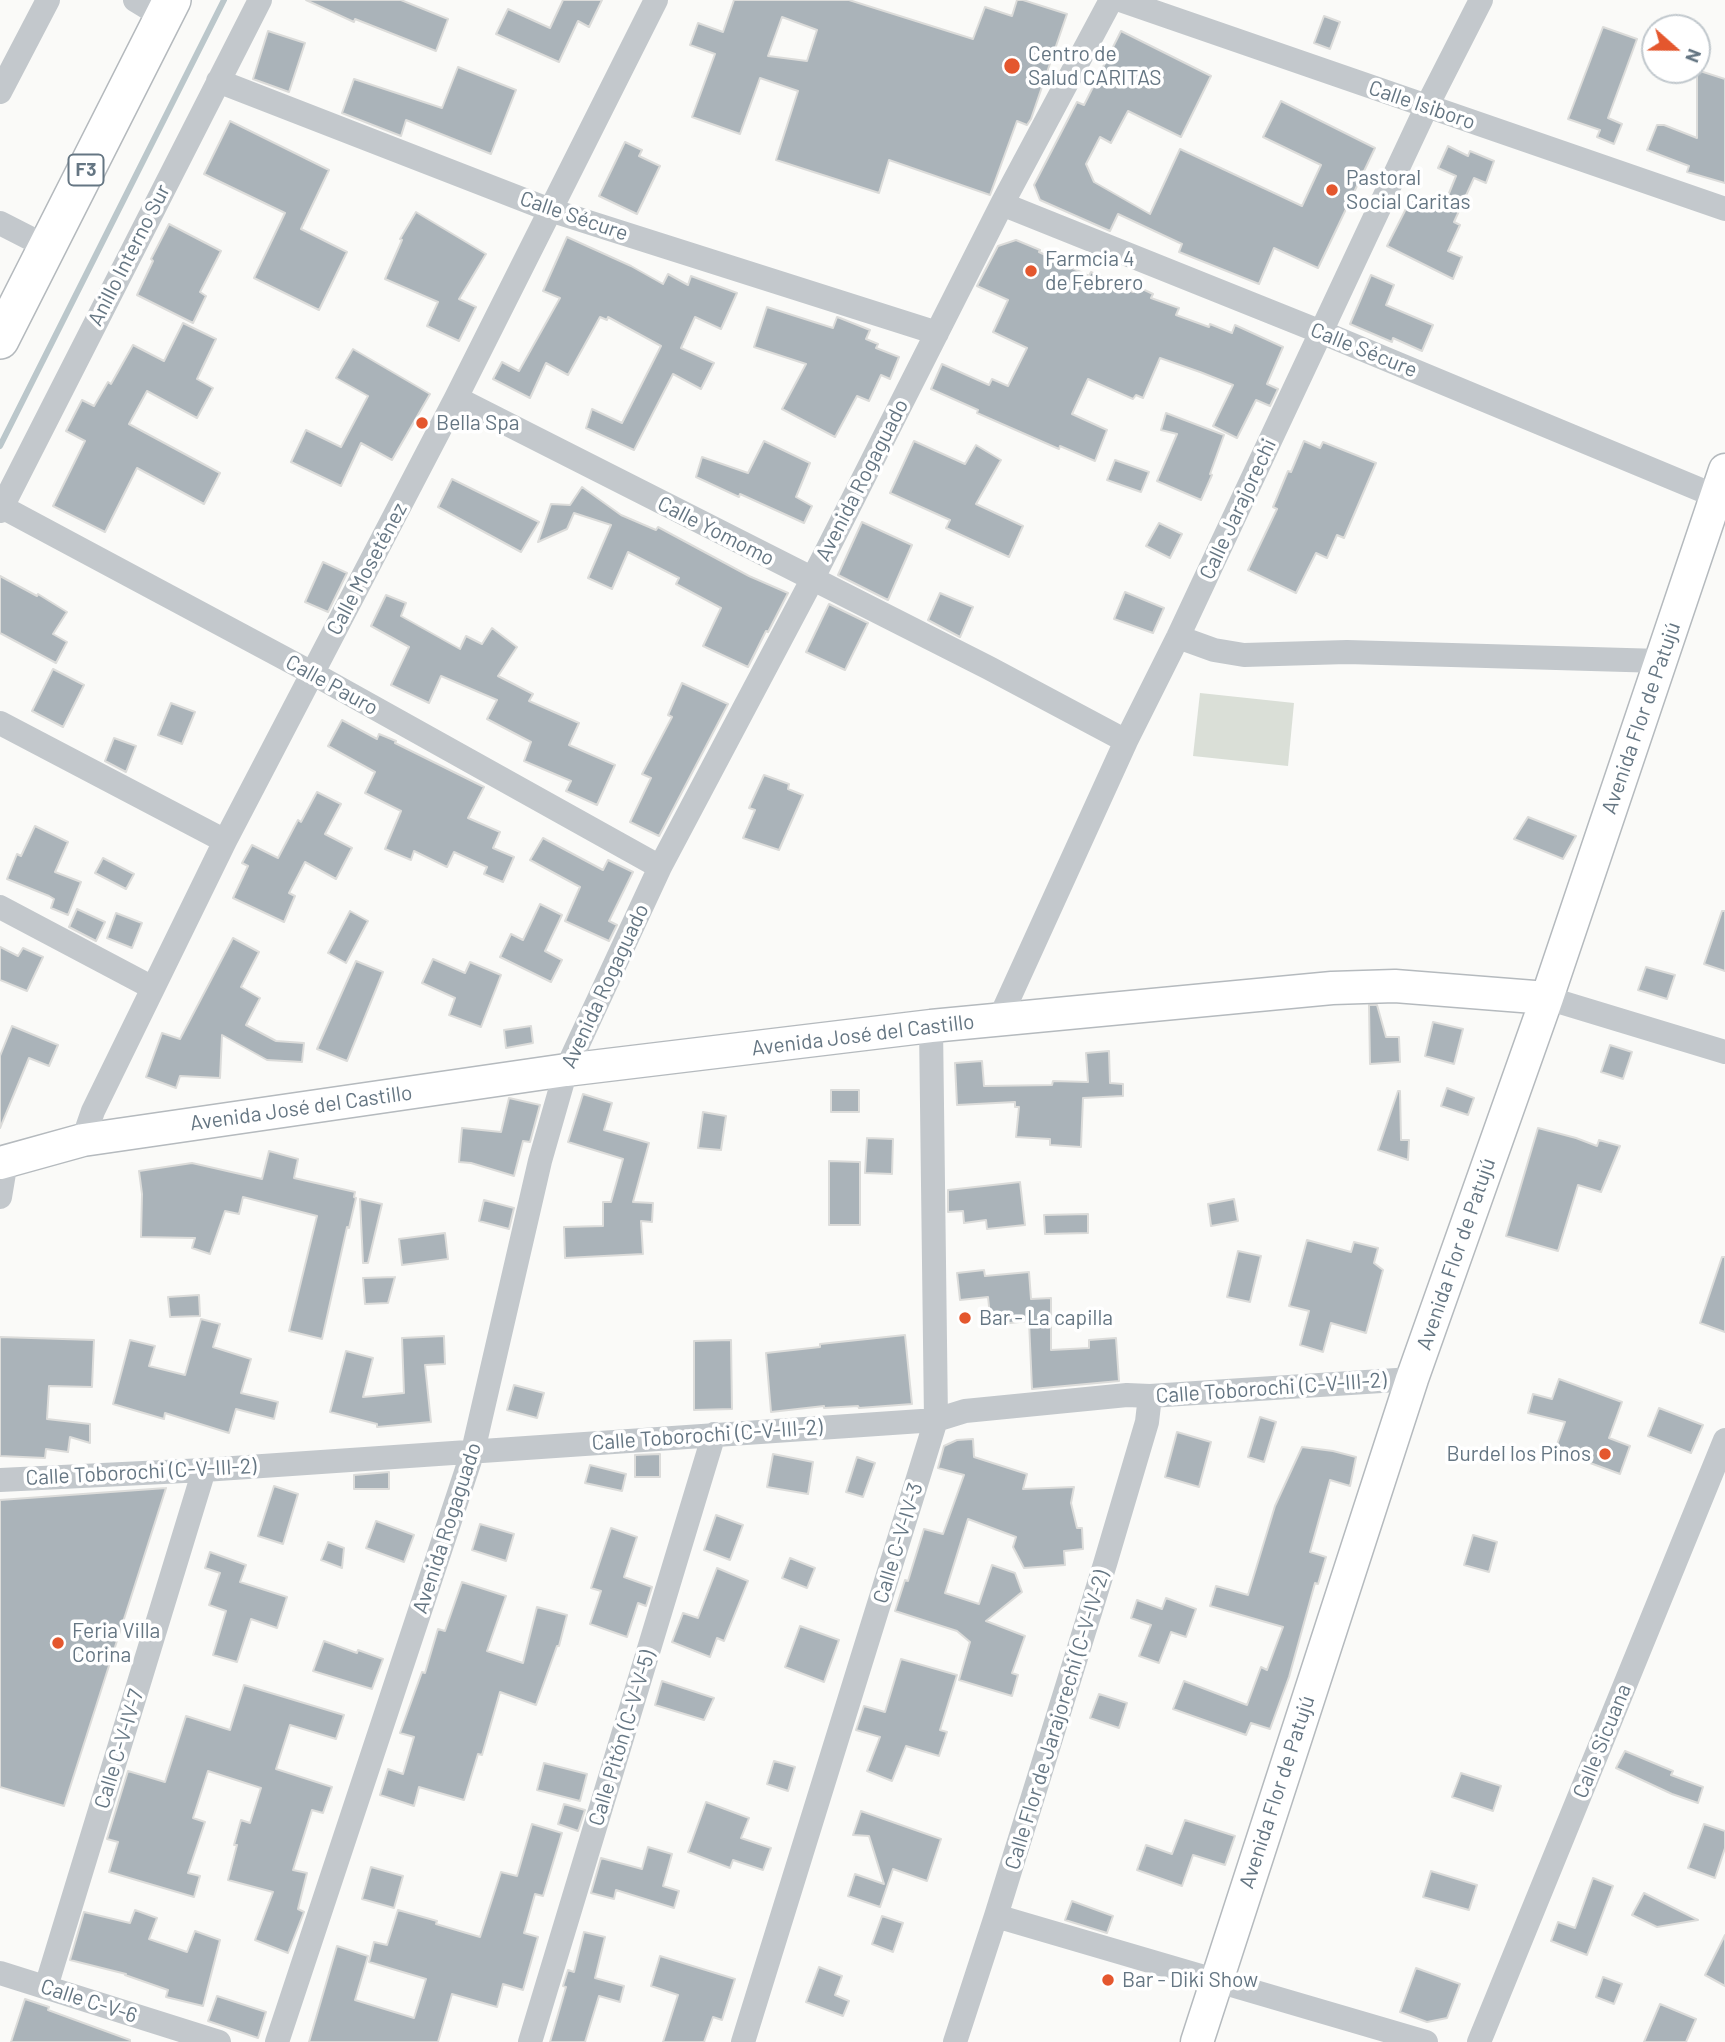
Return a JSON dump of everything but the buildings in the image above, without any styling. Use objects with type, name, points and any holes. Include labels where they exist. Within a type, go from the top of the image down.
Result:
[{"type":"highway","name":"F3","points":[[0,340],[47,247],[157,6]]},
{"type":"main road","name":"Avenida Flor de Patujú","points":[[1197,2042],[1412,1379],[1547,998],[1722,488]]},
{"type":"main road","name":"Avenida José del Castillo","points":[[3,1162],[83,1140],[566,1070],[931,1026],[1332,988],[1395,986],[1547,998]]},
{"type":"street","points":[[0,92],[48,0]]},
{"type":"street","name":"Anillo Interno Sur","points":[[1,509],[260,0]]},
{"type":"street","name":"Calle Moseténez","points":[[83,1140],[93,1111],[225,841],[456,398],[656,0]]},
{"type":"street","name":"Avenida Rogaguado","points":[[277,2042],[473,1451],[540,1161],[566,1070],[660,867],[812,580],[1002,204],[1111,0]]},
{"type":"street","name":"Calle Isiboro","points":[[1120,0],[1725,209]]},
{"type":"street","name":"Calle Jarajorechi","points":[[999,1020],[1126,741],[1178,637],[1427,106],[1481,0]]},
{"type":"street","name":"Calle Sécure","points":[[218,81],[550,210],[937,333]]},
{"type":"street","name":"Calle Sécure","points":[[1002,204],[1722,488]]},
{"type":"street","points":[[0,223],[47,247]]},
{"type":"street","name":"Calle Yomomo","points":[[456,398],[989,668],[1126,741]]},
{"type":"street","name":"Calle Pauro","points":[[1,509],[313,673],[660,867]]},
{"type":"street","points":[[1178,637],[1214,650],[1244,655],[1347,652],[1661,661]]},
{"type":"street","points":[[0,723],[225,841]]},
{"type":"street","points":[[0,907],[153,988]]},
{"type":"street","name":"Avenida José del Castillo","points":[[1547,998],[1725,1052]]},
{"type":"street","name":"Calle C-V-IV-3","points":[[743,2042],[936,1420],[931,1026]]},
{"type":"street","points":[[0,1197],[3,1162]]},
{"type":"street","name":"Calle Toborochi (C-V-III-2)","points":[[0,1480],[204,1470],[936,1420],[965,1411],[1127,1395],[1150,1396],[1412,1379]]},
{"type":"street","name":"Calle Flor de Jarajorechi (C-V-IV-2)","points":[[955,2042],[1105,1564],[1147,1422],[1150,1396]]},
{"type":"street","name":"Calle Pitón (C-V-V-5)","points":[[530,2042],[713,1434]]},
{"type":"street","name":"Calle Sicuana","points":[[1479,2042],[1722,1456]]},
{"type":"street","name":"Calle C-V-IV-7","points":[[46,1987],[204,1470]]},
{"type":"street","points":[[996,1916],[1426,2042]]},
{"type":"street","name":"Calle C-V-6","points":[[0,1973],[219,2042]]},
{"type":"shaded area","points":[[1200,693],[1294,703],[1288,766],[1193,756]]},
{"type":"waterway","points":[[0,446],[224,0]]},
{"type":"place","name":"Centro de Salud CARITAS","points":[[1012,66]]},
{"type":"place","name":"Pastoral Social Caritas","points":[[1332,190]]},
{"type":"place","name":"Farmcia 4 de Febrero","points":[[1031,271]]},
{"type":"place","name":"Bella Spa","points":[[422,423]]},
{"type":"place","name":"Bar - La capilla","points":[[965,1318]]},
{"type":"place","name":"Burdel los Pinos","points":[[1605,1454]]},
{"type":"place","name":"Feria Villa Corina","points":[[58,1643]]},
{"type":"place","name":"Bar - Diki Show","points":[[1108,1980]]}]
